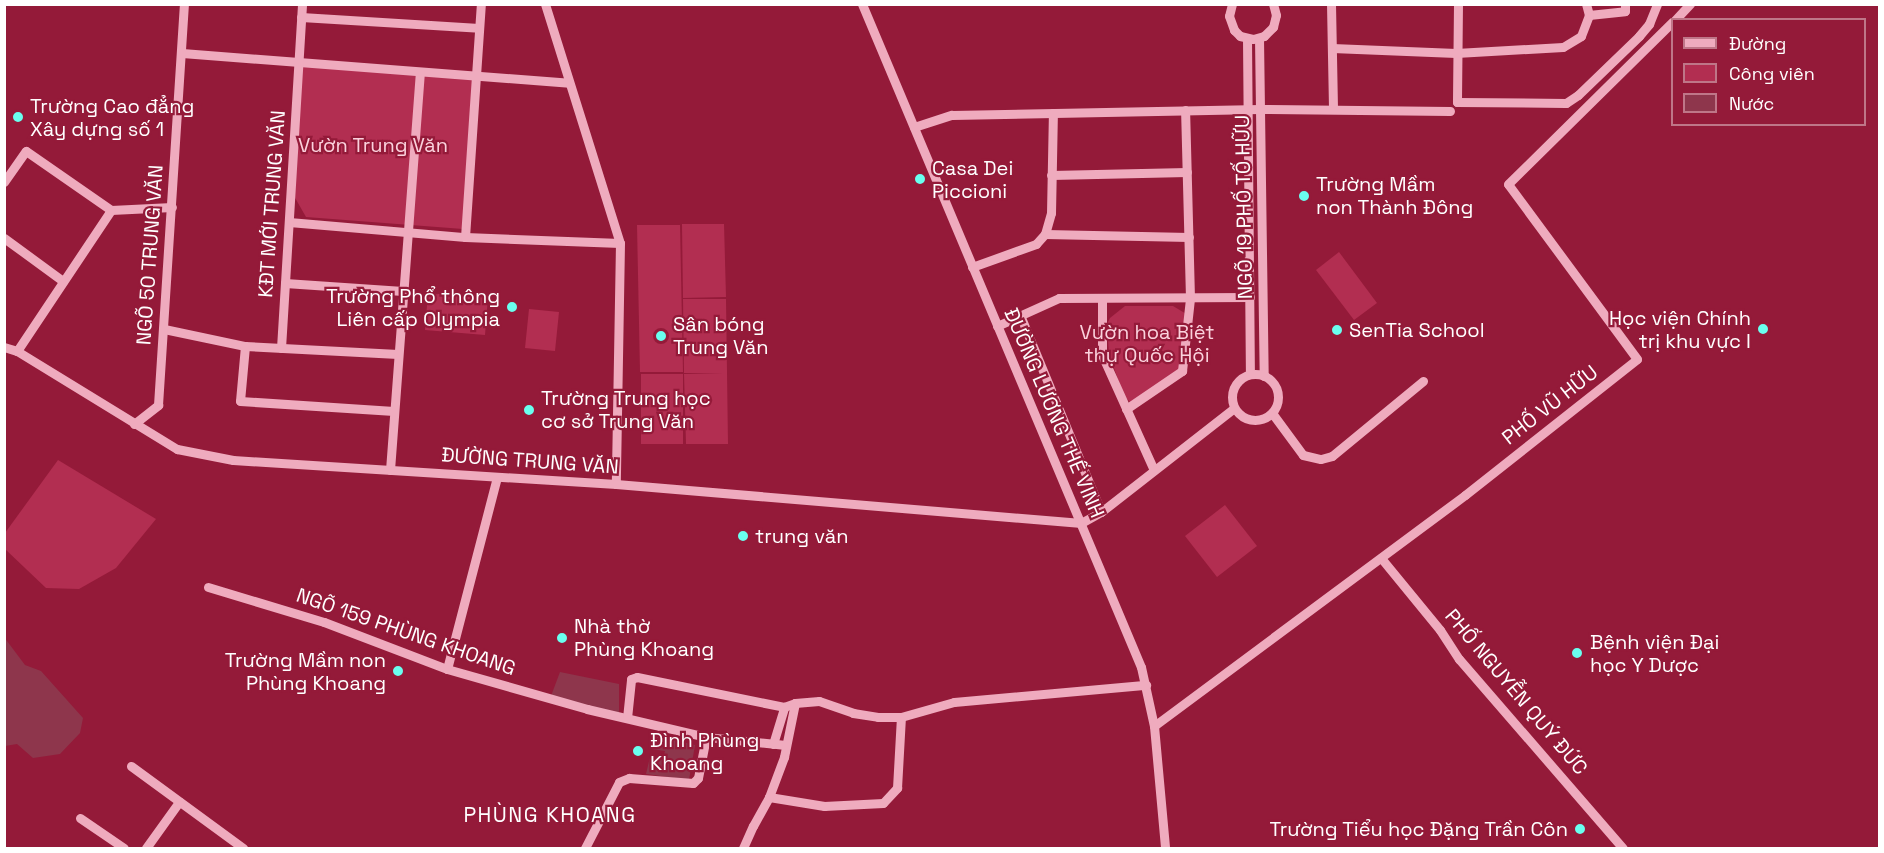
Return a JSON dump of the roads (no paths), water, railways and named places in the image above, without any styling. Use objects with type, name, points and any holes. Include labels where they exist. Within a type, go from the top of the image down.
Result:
[{"type":"street","name":"NGÕ 50 TRUNG VĂN","points":[[134,424],[158,405],[184,4]]},
{"type":"street","name":"KĐT MỚI TRUNG VĂN","points":[[281,348],[302,4]]},
{"type":"street","points":[[465,237],[481,4]]},
{"type":"street","points":[[545,4],[620,243],[616,484]]},
{"type":"street","name":"ĐƯỜNG LƯƠNG THẾ VINH","points":[[862,4],[1133,644],[1146,685],[1154,726],[1165,849]]},
{"type":"street","points":[[1232,4],[1230,24],[1240,36],[1247,39],[1259,38],[1273,27],[1276,15],[1273,4]]},
{"type":"street","points":[[1331,4],[1333,109]]},
{"type":"street","points":[[1458,4],[1457,102],[1566,103],[1578,95],[1639,36],[1649,24],[1657,4]]},
{"type":"street","points":[[1332,48],[1456,53],[1563,47],[1581,36],[1589,15],[1586,4]]},
{"type":"street","points":[[1589,15],[1625,11],[1625,4]]},
{"type":"street","name":"PHỐ VŨ HỮU","points":[[1677,18],[1690,4]]},
{"type":"street","points":[[301,17],[479,28]]},
{"type":"street","name":"PHỐ VŨ HỮU","points":[[1154,726],[1381,558],[1637,359],[1508,184],[1671,24]]},
{"type":"street","name":"NGÕ 19 PHỐ TỐ HỮU","points":[[1259,38],[1264,376]]},
{"type":"street","name":"NGÕ 19 PHỐ TỐ HỮU","points":[[1247,39],[1250,375]]},
{"type":"street","points":[[182,53],[569,83]]},
{"type":"street","points":[[390,470],[420,72]]},
{"type":"street","points":[[914,127],[952,115],[1248,109],[1450,111]]},
{"type":"street","points":[[1126,409],[1182,371],[1190,297],[1185,110]]},
{"type":"street","points":[[972,267],[1036,244],[1046,234],[1051,213],[1053,113]]},
{"type":"street","points":[[4,182],[26,151],[111,210],[172,207]]},
{"type":"street","points":[[1051,175],[1187,172]]},
{"type":"street","points":[[17,351],[111,210]]},
{"type":"street","points":[[289,222],[465,237],[620,243]]},
{"type":"street","points":[[1046,234],[1189,237]]},
{"type":"street","points":[[4,238],[63,281]]},
{"type":"street","points":[[285,283],[403,291]]},
{"type":"street","points":[[997,326],[1059,298],[1250,297]]},
{"type":"street","points":[[1102,298],[1102,355],[1154,470]]},
{"type":"street","points":[[1020,315],[1101,512]]},
{"type":"street","points":[[164,330],[246,346],[398,354]]},
{"type":"street","points":[[246,346],[240,401],[394,411]]},
{"type":"street","name":"ĐƯỜNG TRUNG VĂN","points":[[4,347],[17,351],[177,449],[233,460],[616,484],[1081,523]]},
{"type":"street","points":[[1250,375],[1264,376],[1277,388],[1279,397],[1272,413],[1256,421],[1248,420],[1234,408],[1231,396],[1235,385],[1250,375]]},
{"type":"street","points":[[1272,413],[1303,456],[1321,459],[1332,456],[1423,381]]},
{"type":"street","points":[[1081,523],[1101,512],[1234,408]]},
{"type":"street","points":[[447,669],[497,477]]},
{"type":"street","name":"PHỐ NGUYỄN QUÝ ĐỨC","points":[[1381,558],[1440,630],[1459,659],[1623,849]]},
{"type":"street","name":"NGÕ 159 PHÙNG KHOANG","points":[[208,586],[324,622],[447,669],[706,737],[786,745]]},
{"type":"street","points":[[627,718],[632,679],[637,677],[784,707],[795,703],[819,702],[853,713],[878,717],[901,717],[954,702],[1146,685]]},
{"type":"street","points":[[743,849],[770,797],[784,758],[795,703]]},
{"type":"street","points":[[773,744],[784,707]]},
{"type":"street","points":[[770,797],[824,806],[883,803],[897,788],[901,717]]},
{"type":"street","points":[[585,849],[619,782],[629,778],[693,783],[698,778],[706,737]]},
{"type":"street","points":[[131,766],[243,849]]},
{"type":"street","points":[[146,849],[179,802]]},
{"type":"street","points":[[80,818],[124,849]]},
{"type":"water","points":[[4,637],[25,665],[41,671],[83,718],[80,733],[60,754],[33,758],[17,744],[5,746]]},
{"type":"water","points":[[560,672],[619,684],[619,714],[551,696]]},
{"type":"water","points":[[654,735],[695,745],[689,780],[646,774],[650,757],[663,759],[665,751],[651,749]]},
{"type":"place","name":"Trường Cao đẳng Xây dựng số 1","points":[[18,117]]},
{"type":"place","name":"Casa Dei Piccioni","points":[[920,179]]},
{"type":"place","name":"Trường Mầm non Thành Đông","points":[[1304,196]]},
{"type":"place","name":"Trường Phổ thông Liên cấp Olympia","points":[[512,307]]},
{"type":"place","name":"Học viện Chính trị khu vực I","points":[[1763,329]]},
{"type":"place","name":"SenTia School","points":[[1337,330]]},
{"type":"place","name":"Sân bóng Trung Văn","points":[[661,336]]},
{"type":"place","name":"Trường Trung học cơ sở Trung Văn","points":[[529,410]]},
{"type":"place","name":"trung văn","points":[[743,536]]},
{"type":"place","name":"Nhà thờ Phùng Khoang","points":[[562,638]]},
{"type":"place","name":"Bệnh viện Đại học Y Dược","points":[[1577,653]]},
{"type":"place","name":"Trường Mầm non Phùng Khoang","points":[[398,671]]},
{"type":"place","name":"Đình Phùng Khoang","points":[[638,751]]},
{"type":"place","name":"Trường Tiểu học Đặng Trần Côn","points":[[1580,829]]},
{"type":"district","name":"PHÙNG KHOANG","points":[[550,815]]},
{"type":"park label","name":"Vườn Trung Văn","points":[[373,145]]},
{"type":"park label","name":"Vườn hoa Biệt thự Quốc Hội","points":[[1147,344]]}]
